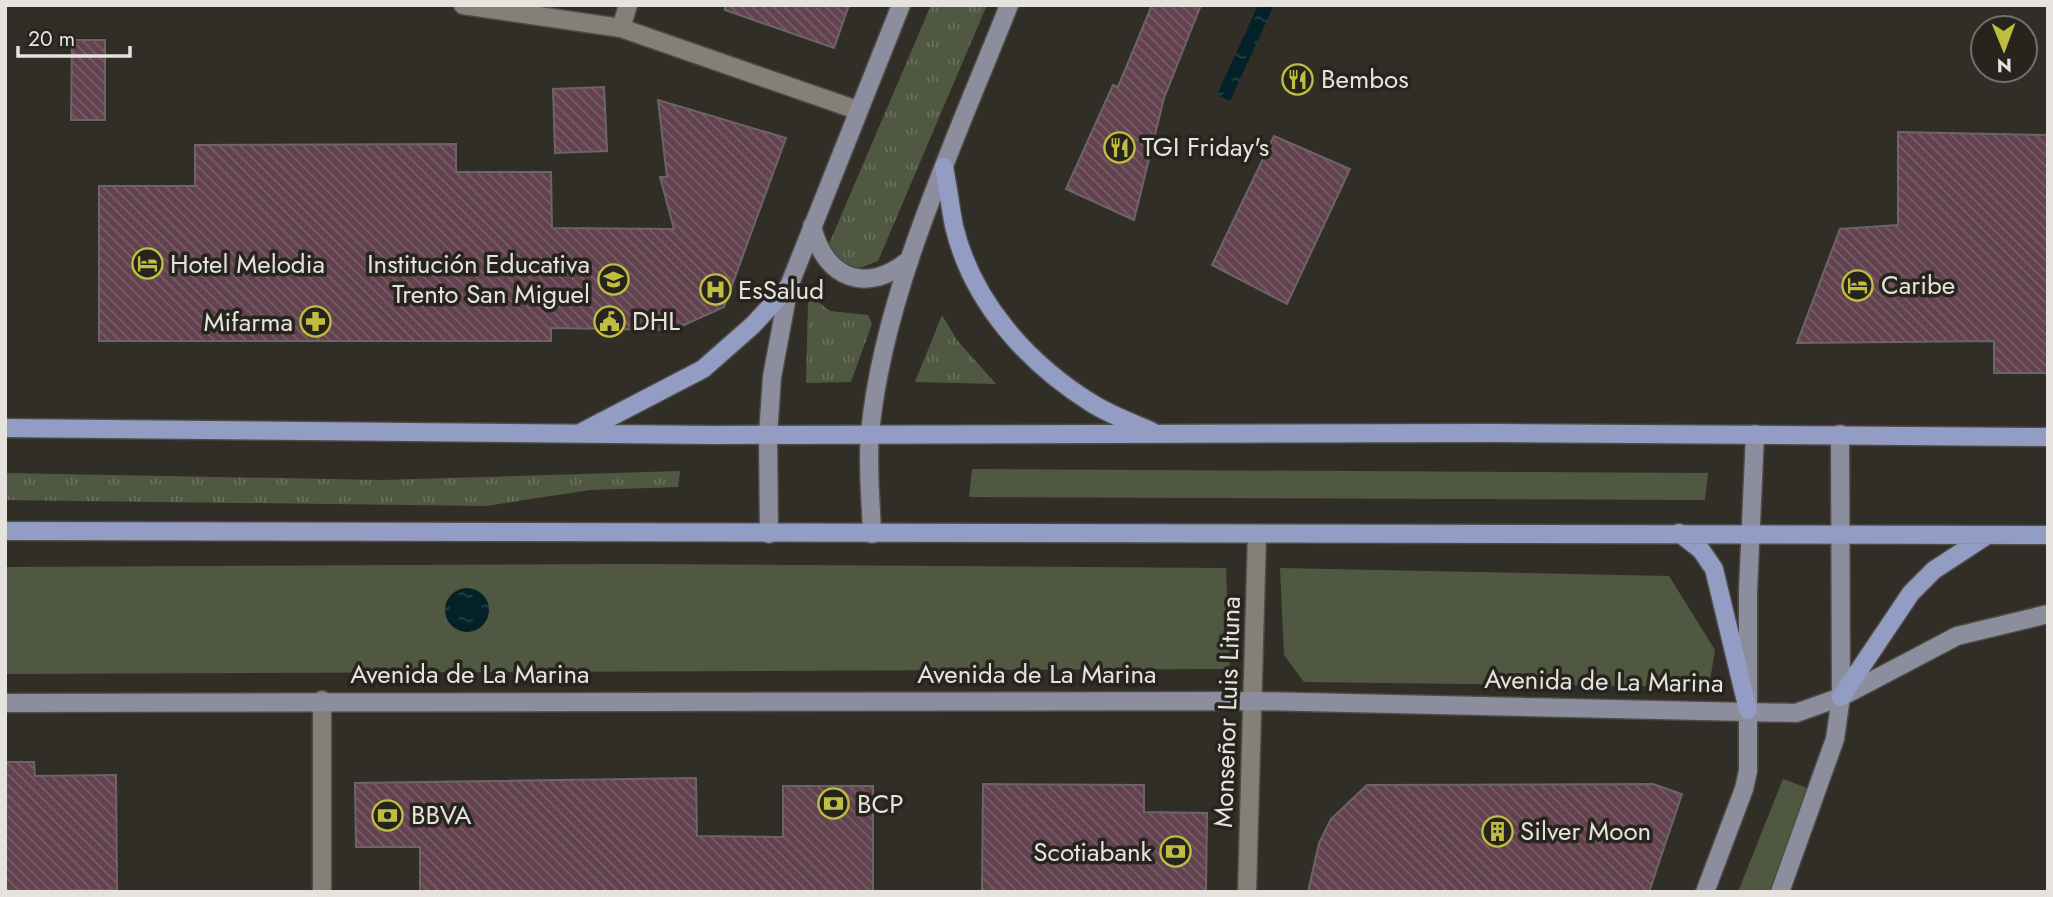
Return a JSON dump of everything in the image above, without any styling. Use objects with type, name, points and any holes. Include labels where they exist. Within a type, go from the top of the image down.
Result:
[{"type":"main road","points":[[944,167],[955,228],[973,278],[1001,324],[1037,364],[1094,405],[1158,434]]},
{"type":"main road","points":[[578,434],[703,369],[738,340],[789,286]]},
{"type":"main road","points":[[5,428],[768,435],[1840,434],[2048,437]]},
{"type":"main road","points":[[5,531],[2048,535]]},
{"type":"main road","points":[[1679,533],[1701,550],[1714,569],[1748,710]]},
{"type":"main road","points":[[1840,697],[1911,593],[1934,570],[1987,535]]},
{"type":"street","points":[[463,5],[621,28],[857,110]]},
{"type":"street","points":[[621,28],[628,5]]},
{"type":"street","points":[[769,534],[768,435],[772,377],[789,286],[901,5]]},
{"type":"street","points":[[872,534],[870,435],[878,376],[910,258],[1009,5]]},
{"type":"street","points":[[812,226],[817,248],[830,266],[850,277],[872,279],[893,273],[910,258]]},
{"type":"street","points":[[1780,892],[1835,739],[1840,697],[1840,434]]},
{"type":"street","points":[[1705,892],[1744,789],[1748,771],[1755,435]]},
{"type":"street","name":"Monseñor Luis Lituna","points":[[1247,892],[1257,534]]},
{"type":"street","name":"Avenida de La Marina","points":[[5,703],[322,700],[1254,701],[1796,713],[1840,697],[1957,636],[2048,614]]},
{"type":"street","points":[[322,700],[322,892]]},
{"type":"green space","points":[[931,5],[987,5],[878,261],[860,268],[835,266],[829,244]]},
{"type":"green space","points":[[813,298],[830,311],[868,315],[872,324],[851,382],[806,383],[808,302]]},
{"type":"green space","points":[[942,315],[957,340],[996,384],[915,382]]},
{"type":"green space","points":[[972,469],[1708,473],[1705,500],[969,497]]},
{"type":"green space","points":[[680,471],[678,487],[590,490],[486,506],[5,500],[5,473],[382,480]]},
{"type":"green space","points":[[639,564],[1226,568],[1230,669],[5,674],[5,567]]},
{"type":"green space","points":[[1280,568],[1669,576],[1715,650],[1709,687],[1304,682],[1284,655]]},
{"type":"green space","points":[[1783,779],[1810,789],[1769,892],[1738,892]]},
{"type":"water","points":[[1258,5],[1274,5],[1230,101],[1217,95]]},
{"type":"water","points":[[467,588],[482,595],[489,610],[482,625],[467,632],[452,625],[445,610],[452,595]]},
{"type":"building","points":[[725,5],[849,5],[834,48],[725,10]]},
{"type":"building","name":"TGI Friday's","points":[[1152,5],[1201,5],[1164,98],[1134,220],[1066,189],[1113,85],[1118,87]]},
{"type":"building","points":[[72,40],[105,40],[105,120],[71,120]]},
{"type":"building","points":[[604,87],[607,151],[555,153],[553,89]]},
{"type":"building","points":[[658,100],[786,138],[724,307],[673,330],[551,328],[551,341],[99,341],[99,186],[195,186],[195,145],[456,144],[456,172],[551,172],[552,228],[674,229],[660,177],[667,177]]},
{"type":"building","points":[[1898,132],[2048,135],[2048,373],[1994,373],[1994,341],[1797,343],[1840,229],[1898,225]]},
{"type":"building","points":[[1274,136],[1350,169],[1287,304],[1212,265]]},
{"type":"building","points":[[5,762],[34,762],[35,776],[116,775],[117,890],[5,891]]},
{"type":"building","points":[[696,778],[697,836],[783,837],[783,786],[873,786],[873,892],[420,892],[420,847],[356,847],[355,783]]},
{"type":"building","points":[[983,784],[1144,785],[1144,812],[1207,813],[1206,892],[982,892]]},
{"type":"building","name":"Silver Moon","points":[[1653,784],[1682,794],[1649,892],[1308,892],[1319,843],[1331,819],[1367,785]]},
{"type":"place","name":"Bembos","points":[[1298,79]]},
{"type":"place","name":"TGI Friday's","points":[[1119,147]]},
{"type":"place","name":"Hotel Melodia","points":[[147,264]]},
{"type":"place","name":"Institución Educativa Trento San Miguel","points":[[613,279]]},
{"type":"place","name":"Caribe","points":[[1858,285]]},
{"type":"place","name":"EsSalud","points":[[715,290]]},
{"type":"place","name":"DHL","points":[[609,321]]},
{"type":"place","name":"Mifarma","points":[[316,322]]},
{"type":"place","name":"BCP","points":[[834,804]]},
{"type":"place","name":"BBVA","points":[[388,815]]},
{"type":"place","name":"Silver Moon","points":[[1497,831]]},
{"type":"place","name":"Scotiabank","points":[[1175,852]]}]
